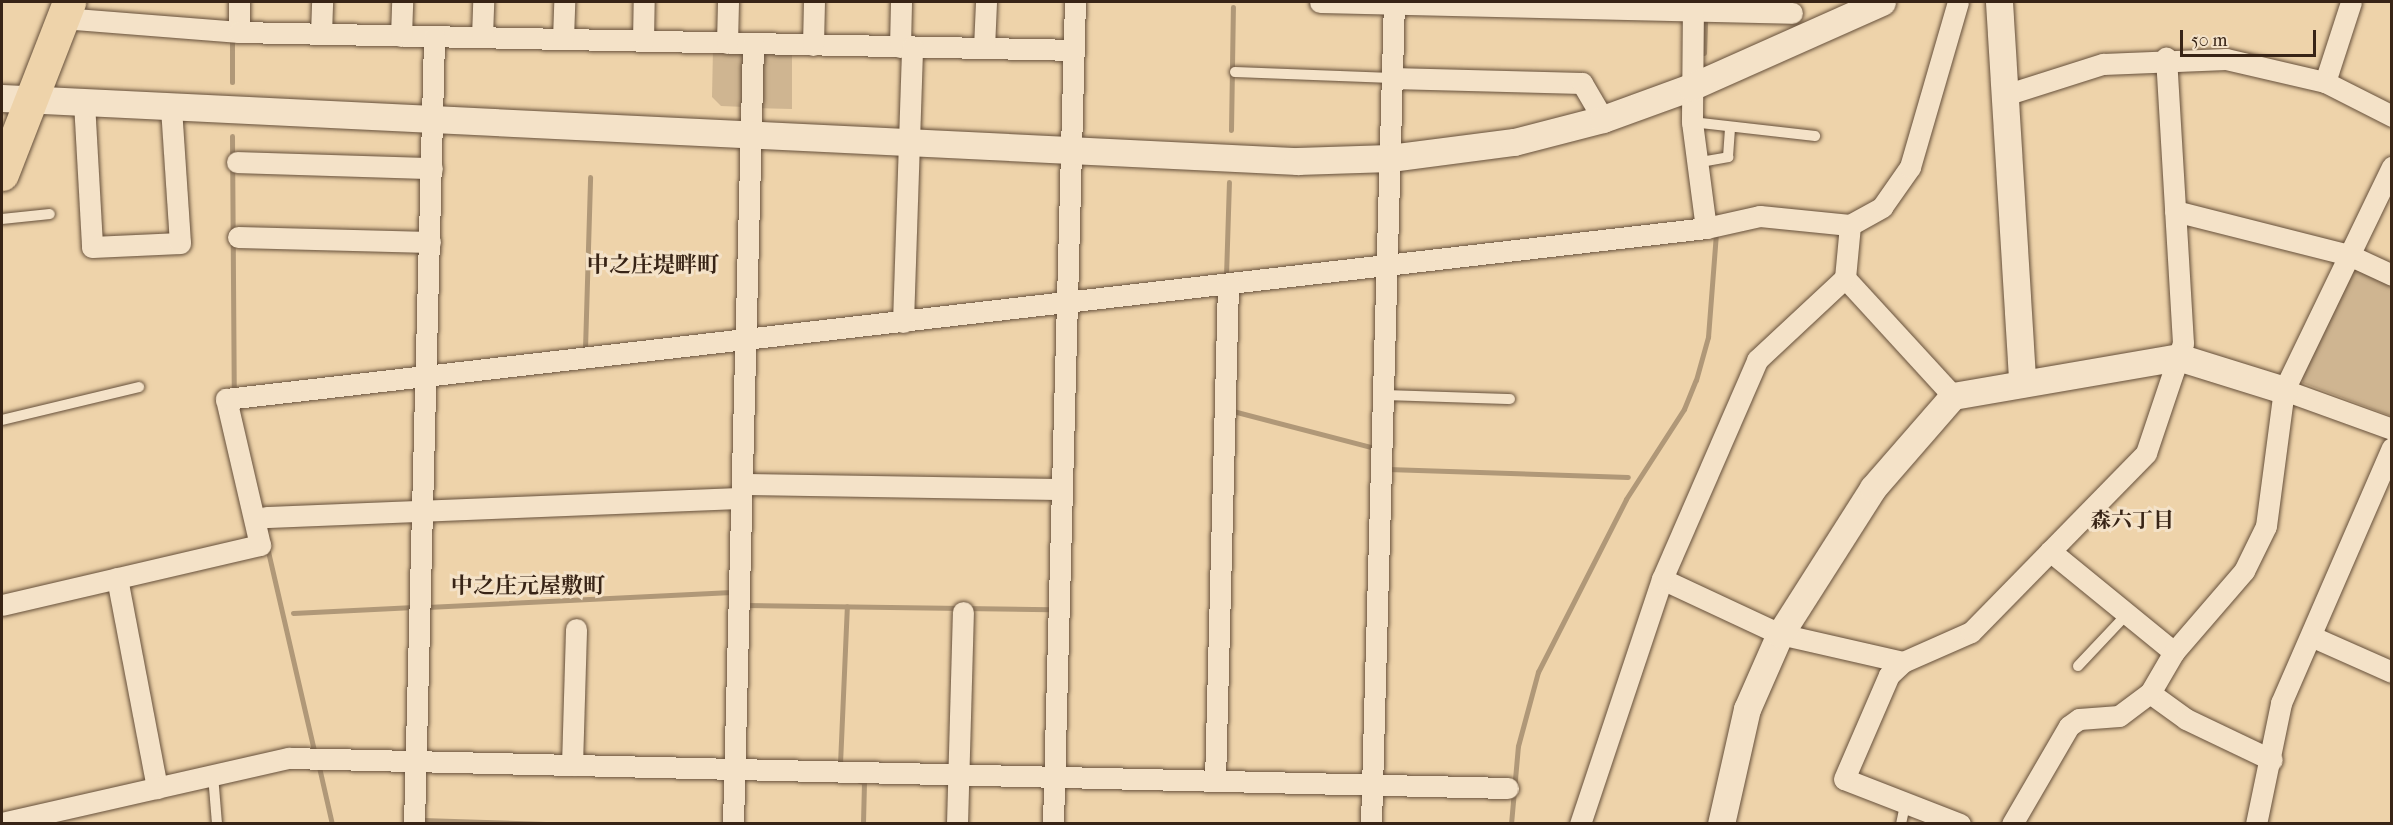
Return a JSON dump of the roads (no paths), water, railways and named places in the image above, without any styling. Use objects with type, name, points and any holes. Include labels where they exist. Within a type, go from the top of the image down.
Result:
[{"type":"main road","points":[[2,174],[16,99],[65,10]]},
{"type":"street","points":[[239,2],[239,32]]},
{"type":"street","points":[[321,34],[322,2]]},
{"type":"street","points":[[401,36],[402,2]]},
{"type":"street","points":[[482,38],[483,2]]},
{"type":"street","points":[[563,39],[564,2]]},
{"type":"street","points":[[643,41],[644,2]]},
{"type":"street","points":[[727,43],[728,2]]},
{"type":"street","points":[[813,45],[814,2]]},
{"type":"street","points":[[901,2],[906,47],[909,140],[903,322]]},
{"type":"street","points":[[984,48],[986,2]]},
{"type":"street","points":[[1053,824],[1075,2]]},
{"type":"street","points":[[1320,2],[1693,6],[1791,13]]},
{"type":"street","points":[[1371,824],[1394,2]]},
{"type":"street","points":[[16,99],[751,132],[1297,161],[1390,158],[1514,142],[1603,119],[1691,87],[1879,2]]},
{"type":"street","points":[[2,605],[260,546],[226,399],[1706,228],[1778,215],[1850,225],[1882,207],[1910,167],[1958,2]]},
{"type":"street","points":[[1999,2],[2022,383]]},
{"type":"street","points":[[2325,82],[2351,2]]},
{"type":"street","points":[[1693,6],[1692,122],[1695,163],[1706,228]]},
{"type":"street","points":[[65,10],[239,32],[1074,50]]},
{"type":"street","points":[[414,824],[434,36]]},
{"type":"street","points":[[733,824],[753,44]]},
{"type":"street","points":[[2005,95],[2103,64],[2166,58],[2256,63],[2325,82],[2391,116]]},
{"type":"street","points":[[1960,824],[1844,778],[1883,686],[1903,662],[1971,632],[2146,453],[2183,343],[2166,58]]},
{"type":"street","points":[[1392,78],[1582,83],[1603,119]]},
{"type":"street","points":[[84,102],[92,247],[180,243],[171,106]]},
{"type":"street","points":[[237,162],[432,168]]},
{"type":"street","points":[[2012,824],[2069,726],[2079,719],[2119,716],[2150,693],[2174,652],[2244,571],[2266,526],[2284,390],[2391,166]]},
{"type":"street","points":[[2175,211],[2349,255],[2391,275]]},
{"type":"street","points":[[1580,824],[1662,579],[1757,360],[1845,278],[1850,225]]},
{"type":"street","points":[[238,237],[430,242]]},
{"type":"street","points":[[1845,278],[1953,396]]},
{"type":"street","points":[[1215,781],[1228,284]]},
{"type":"street","points":[[1721,824],[1747,709],[1780,634],[1873,488],[1953,396],[2178,357],[2284,390],[2391,429]]},
{"type":"street","points":[[2256,824],[2272,760],[2281,703],[2313,637],[2391,448]]},
{"type":"street","points":[[266,518],[422,511],[742,491],[1062,489]]},
{"type":"street","points":[[2050,551],[2174,652]]},
{"type":"street","points":[[117,578],[157,788]]},
{"type":"street","points":[[1662,579],[1780,634],[1903,662]]},
{"type":"street","points":[[957,824],[963,612]]},
{"type":"street","points":[[572,765],[576,629]]},
{"type":"street","points":[[2313,637],[2391,672]]},
{"type":"street","points":[[2150,693],[2186,719],[2272,760]]},
{"type":"street","points":[[2,823],[289,758],[1508,788]]},
{"type":"lane","points":[[1235,72],[1392,78]]},
{"type":"lane","points":[[1692,122],[1815,136]]},
{"type":"lane","points":[[1695,163],[1728,157],[1730,128]]},
{"type":"lane","points":[[2,219],[50,214]]},
{"type":"lane","points":[[2,420],[139,387]]},
{"type":"lane","points":[[1382,395],[1510,399]]},
{"type":"lane","points":[[2078,666],[2127,614]]},
{"type":"lane","points":[[213,775],[217,824]]},
{"type":"lane","points":[[1900,824],[1906,801]]},
{"type":"waterway","points":[[1231,130],[1233,7]]},
{"type":"waterway","points":[[1704,53],[1705,17]]},
{"type":"waterway","points":[[232,40],[232,82]]},
{"type":"waterway","points":[[232,136],[234,391]]},
{"type":"waterway","points":[[585,349],[590,177]]},
{"type":"waterway","points":[[1226,276],[1229,182]]},
{"type":"waterway","points":[[1511,824],[1518,746],[1538,672],[1626,499],[1684,409],[1696,380],[1708,337],[1716,232]]},
{"type":"waterway","points":[[1229,410],[1375,448]]},
{"type":"waterway","points":[[1387,469],[1628,477]]},
{"type":"waterway","points":[[267,547],[314,750]]},
{"type":"waterway","points":[[427,607],[732,592]]},
{"type":"waterway","points":[[745,605],[1050,609]]},
{"type":"waterway","points":[[840,764],[847,606]]},
{"type":"waterway","points":[[293,613],[414,607]]},
{"type":"waterway","points":[[319,767],[332,824]]},
{"type":"waterway","points":[[859,781],[864,782],[863,824]]},
{"type":"waterway","points":[[422,820],[546,824]]},
{"type":"district","name":"中之庄堤畔町","points":[[653,266]]},
{"type":"district","name":"森六丁目","points":[[2132,520]]},
{"type":"district","name":"中之庄元屋敷町","points":[[528,587]]}]
